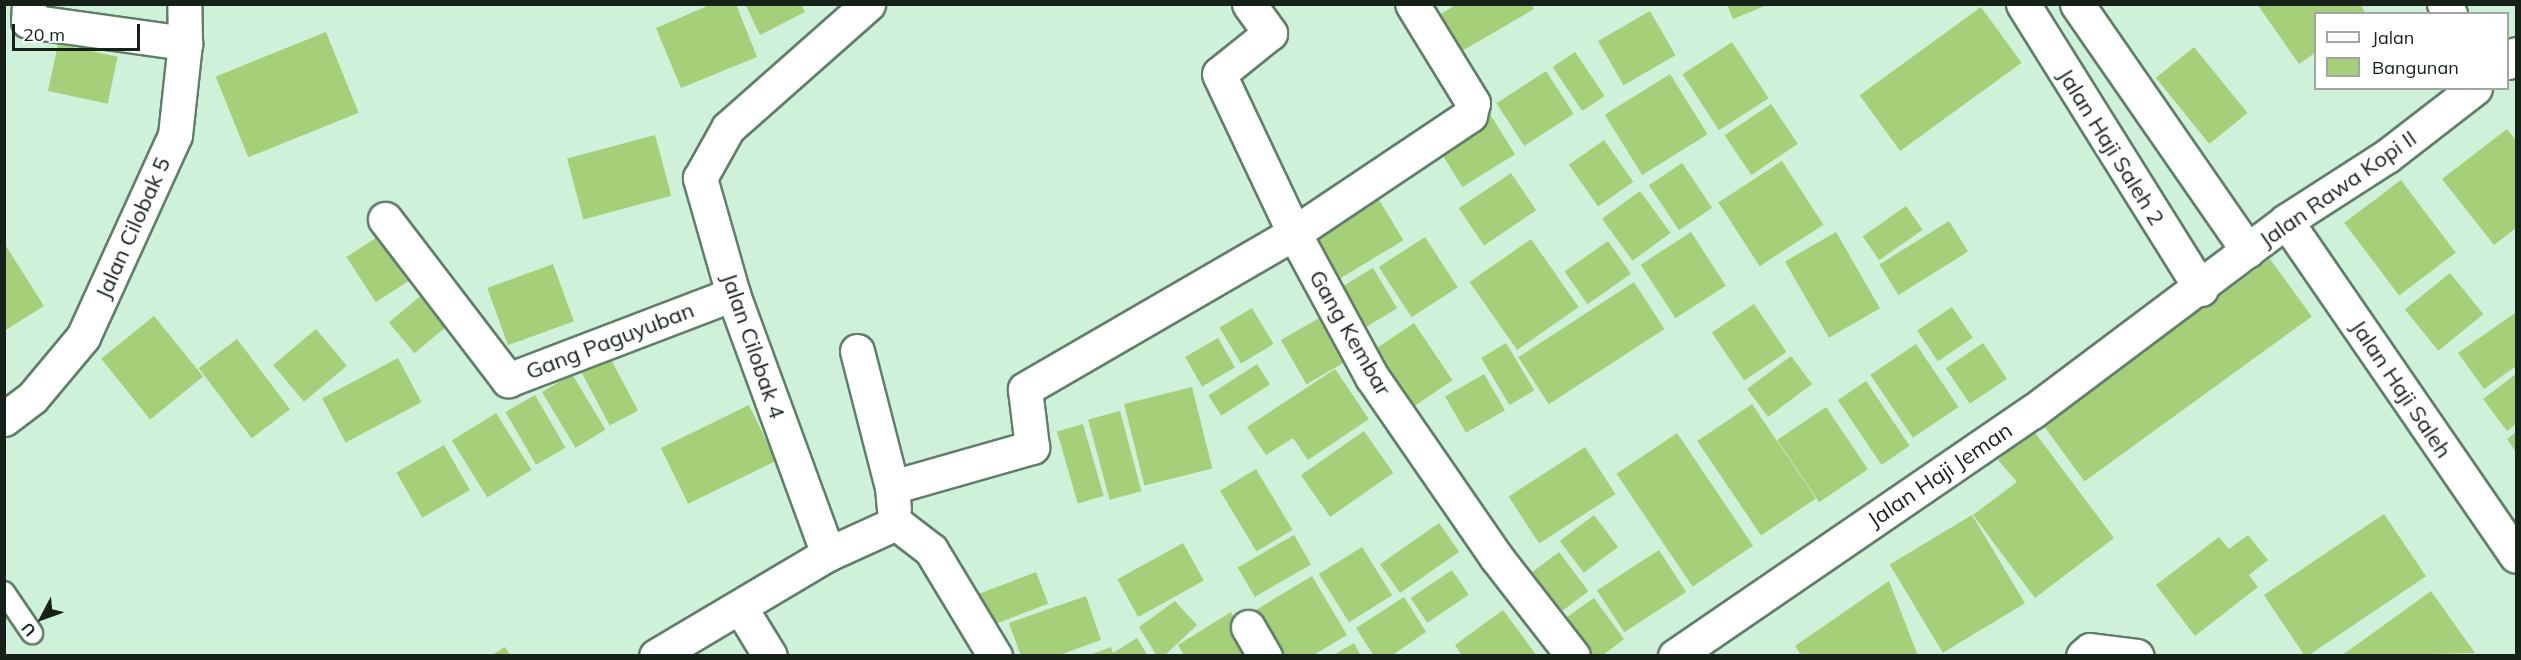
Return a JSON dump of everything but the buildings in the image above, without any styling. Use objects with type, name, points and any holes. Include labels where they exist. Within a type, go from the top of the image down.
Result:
[{"type":"street","points":[[29,4],[28,21],[185,43]]},
{"type":"street","name":"Jalan Cilobak 5","points":[[4,419],[32,398],[83,338],[175,135],[185,43],[184,4]]},
{"type":"street","name":"Jalan Cilobak 4","points":[[828,554],[733,294],[700,178],[728,128],[868,4]]},
{"type":"street","name":"Gang Kembar","points":[[1249,4],[1270,33],[1219,74],[1294,233],[1372,377],[1496,557],[1573,656]]},
{"type":"street","points":[[892,487],[1032,447],[1025,389],[1294,233],[1470,115],[1474,108],[1412,4]]},
{"type":"street","name":"Jalan Haji Saleh 2","points":[[2022,4],[2200,289]]},
{"type":"street","points":[[2077,4],[2248,251]]},
{"type":"street","name":"Jalan Rawa Kopi II","points":[[2200,289],[2286,221],[2387,156],[2472,90]]},
{"type":"street","name":"Gang Paguyuban","points":[[385,219],[508,380],[733,294]]},
{"type":"street","name":"Jalan Haji Saleh","points":[[2286,221],[2514,547]]},
{"type":"street","name":"Jalan Haji Jeman","points":[[1675,656],[2032,412],[2200,289]]},
{"type":"street","points":[[857,351],[892,487],[896,523],[931,550],[995,656]]},
{"type":"street","points":[[656,656],[828,554],[896,523]]},
{"type":"street","points":[[740,607],[770,656]]},
{"type":"street","points":[[1248,627],[1264,656]]},
{"type":"street","points":[[2083,656],[2091,650],[2137,656]]},
{"type":"lane","points":[[4,592],[32,633]]}]
